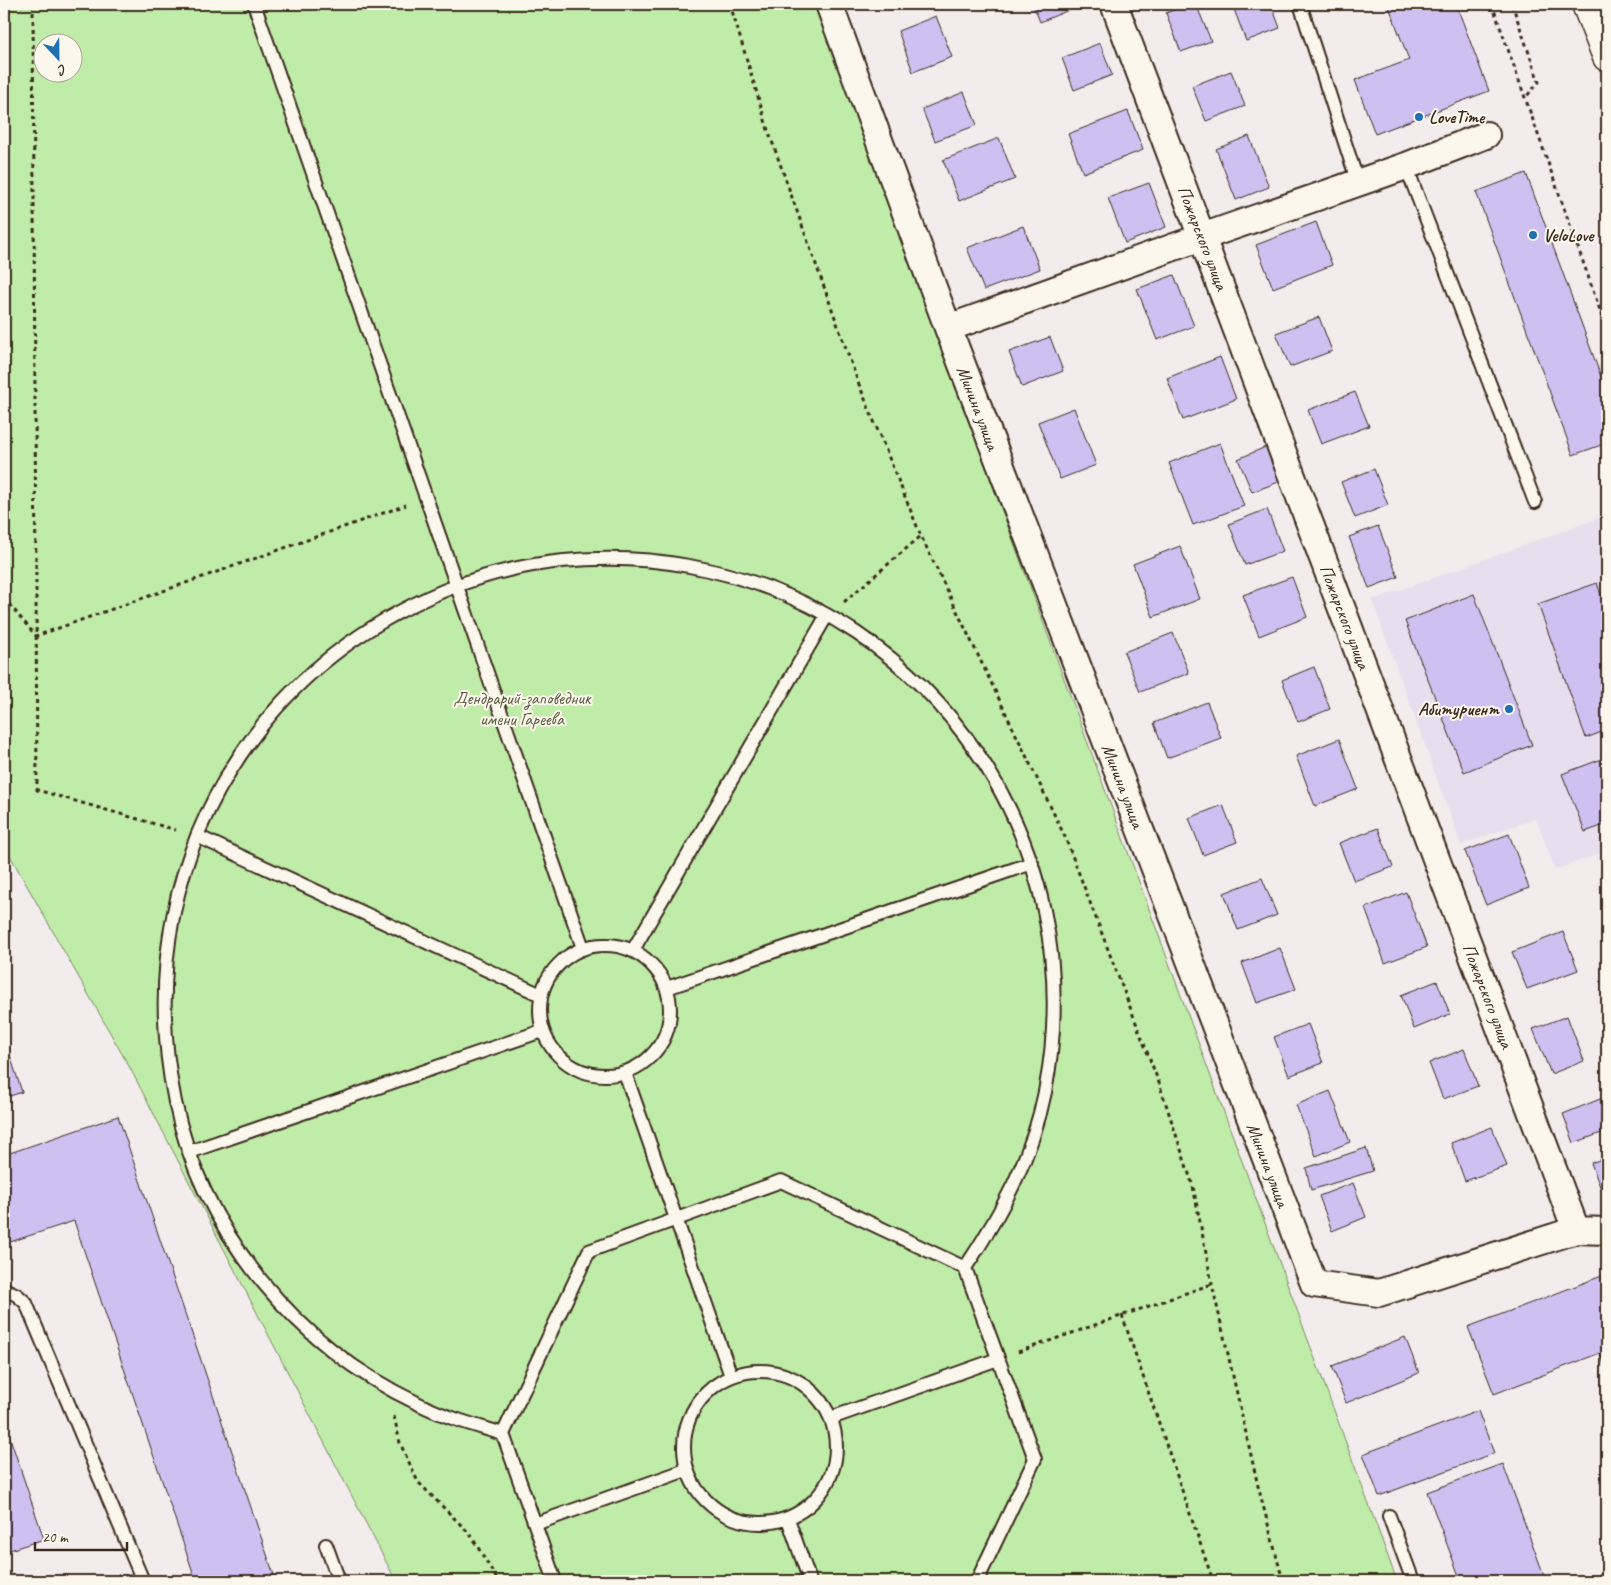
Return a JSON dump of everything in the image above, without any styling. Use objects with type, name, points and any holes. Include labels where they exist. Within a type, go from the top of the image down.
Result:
[{"type":"main road","points":[[1586,4],[1607,57]]},
{"type":"street","name":"Минина улица","points":[[829,4],[948,328],[1314,1284],[1378,1293],[1576,1230],[1607,1231]]},
{"type":"street","name":"Пожарского улица","points":[[1114,4],[1576,1230]]},
{"type":"street","points":[[948,328],[1202,236],[1406,166],[1486,135]]},
{"type":"lane","points":[[254,4],[582,948]]},
{"type":"lane","points":[[1300,4],[1358,183]]},
{"type":"lane","points":[[1406,166],[1536,502]]},
{"type":"lane","points":[[503,1434],[461,1422],[420,1405],[388,1388],[344,1361],[310,1333],[279,1302],[251,1268],[227,1232],[206,1193],[189,1152],[178,1114],[169,1074],[164,1034],[166,953],[173,913],[183,874],[196,836],[214,798],[234,763],[258,729],[291,692],[315,669],[382,621],[418,602],[456,586],[497,573],[539,564],[581,559],[658,561],[708,570],[750,581],[790,596],[828,615],[862,637],[895,662],[925,690],[953,720],[978,753],[999,788],[1017,825],[1032,863],[1044,909],[1052,956],[1054,1003],[1051,1050],[1044,1097],[1031,1142],[1014,1186],[992,1228],[965,1268]]},
{"type":"lane","points":[[633,950],[828,615]]},
{"type":"lane","points":[[196,836],[541,995]]},
{"type":"lane","points":[[668,988],[1032,863]]},
{"type":"lane","points":[[608,945],[633,950],[654,966],[668,988],[671,1014],[664,1039],[648,1060],[626,1073],[605,1076],[585,1073],[566,1064],[552,1050],[542,1031],[539,1013],[541,995],[550,975],[564,959],[582,948],[608,945]]},
{"type":"lane","points":[[189,1152],[542,1031]]},
{"type":"lane","points":[[626,1073],[731,1376]]},
{"type":"lane","points":[[556,1581],[503,1434],[589,1251],[781,1182],[965,1268],[1034,1459],[977,1581]]},
{"type":"lane","points":[[4,1289],[17,1295],[26,1303],[143,1581]]},
{"type":"lane","points":[[831,1418],[998,1359]]},
{"type":"lane","points":[[760,1370],[790,1376],[815,1393],[831,1418],[837,1448],[831,1478],[813,1502],[788,1519],[757,1524],[726,1516],[702,1498],[686,1470],[683,1442],[690,1414],[707,1391],[731,1376],[760,1370]]},
{"type":"lane","points":[[535,1524],[686,1470]]},
{"type":"lane","points":[[1389,1516],[1413,1581]]},
{"type":"lane","points":[[788,1519],[810,1581]]},
{"type":"lane","points":[[326,1545],[339,1581]]},
{"type":"path","points":[[34,4],[37,790],[196,836]]},
{"type":"path","points":[[1492,4],[1607,330]]},
{"type":"path","points":[[1512,4],[1539,82],[1525,98]]},
{"type":"path","points":[[36,636],[426,498]]},
{"type":"path","points":[[828,615],[922,536]]},
{"type":"path","points":[[4,598],[36,636]]},
{"type":"path","points":[[998,1359],[1212,1284]]},
{"type":"path","points":[[1122,1315],[1213,1581]]},
{"type":"path","points":[[388,1388],[400,1443],[418,1482],[470,1534],[498,1581]]},
{"type":"shaded area","name":"Абитуриент","points":[[1607,515],[1607,851],[1555,870],[1536,818],[1461,845],[1372,600]]},
{"type":"green space","name":"Дендрарий-заповедник имени Гареева","points":[[4,4],[815,4],[1397,1581],[396,1581],[130,1068],[4,845]]},
{"type":"building","points":[[1033,4],[1080,4],[1081,5],[1040,22]]},
{"type":"building","points":[[1188,4],[1196,4],[1211,41],[1181,52],[1166,13]]},
{"type":"building","points":[[1232,4],[1271,4],[1280,28],[1246,41]]},
{"type":"building","points":[[1388,4],[1456,4],[1489,91],[1375,134],[1355,80],[1409,60]]},
{"type":"building","points":[[936,16],[952,57],[913,72],[898,31]]},
{"type":"building","points":[[1100,43],[1112,75],[1074,90],[1062,58]]},
{"type":"building","points":[[1231,71],[1245,106],[1206,121],[1192,86]]},
{"type":"building","points":[[964,92],[977,125],[935,141],[922,109]]},
{"type":"building","points":[[1128,111],[1143,150],[1083,173],[1068,134]]},
{"type":"building","points":[[1249,136],[1269,187],[1236,200],[1216,149]]},
{"type":"building","points":[[999,138],[1015,179],[959,201],[943,160]]},
{"type":"building","points":[[1526,173],[1607,393],[1607,443],[1573,455],[1476,192]]},
{"type":"building","points":[[1149,183],[1166,227],[1125,243],[1108,198]]},
{"type":"building","points":[[1316,222],[1332,265],[1273,288],[1256,245]]},
{"type":"building","points":[[1023,226],[1040,269],[984,290],[967,248]]},
{"type":"building","points":[[1174,275],[1194,326],[1157,340],[1137,289]]},
{"type":"building","points":[[1319,317],[1332,351],[1290,367],[1276,333]]},
{"type":"building","points":[[1050,337],[1063,371],[1022,387],[1009,352]]},
{"type":"building","points":[[1220,357],[1236,399],[1183,420],[1167,378]]},
{"type":"building","points":[[1355,392],[1369,426],[1321,444],[1308,410]]},
{"type":"building","points":[[1074,408],[1096,465],[1060,479],[1038,422]]},
{"type":"building","points":[[1220,443],[1244,506],[1193,525],[1169,463]]},
{"type":"building","points":[[1270,445],[1284,480],[1252,492],[1238,459]]},
{"type":"building","points":[[1374,469],[1388,505],[1355,518],[1341,482]]},
{"type":"building","points":[[1267,509],[1283,551],[1245,565],[1229,524]]},
{"type":"building","points":[[1378,526],[1398,577],[1369,588],[1349,537]]},
{"type":"building","points":[[1180,546],[1200,599],[1153,617],[1133,564]]},
{"type":"building","points":[[1292,577],[1307,617],[1259,636],[1243,595]]},
{"type":"building","points":[[1597,583],[1607,612],[1607,730],[1586,738],[1538,604]]},
{"type":"building","points":[[1474,594],[1532,745],[1464,772],[1405,621]]},
{"type":"building","points":[[1173,633],[1189,673],[1140,692],[1124,652]]},
{"type":"building","points":[[1314,667],[1330,709],[1298,722],[1282,680]]},
{"type":"building","points":[[1207,702],[1221,738],[1167,758],[1154,723]]},
{"type":"building","points":[[1339,739],[1358,789],[1315,806],[1296,756]]},
{"type":"building","points":[[1607,757],[1607,824],[1585,832],[1562,774]]},
{"type":"building","points":[[1223,805],[1237,842],[1203,855],[1189,818]]},
{"type":"building","points":[[1378,828],[1393,867],[1354,881],[1339,843]]},
{"type":"building","points":[[1509,834],[1529,888],[1486,905],[1465,851]]},
{"type":"building","points":[[1262,878],[1277,915],[1238,930],[1224,893]]},
{"type":"building","points":[[1406,892],[1427,947],[1385,963],[1365,908]]},
{"type":"building","points":[[1563,932],[1578,970],[1527,989],[1512,952]]},
{"type":"building","points":[[1280,948],[1296,989],[1257,1003],[1242,963]]},
{"type":"building","points":[[1437,981],[1450,1014],[1414,1029],[1401,995]]},
{"type":"building","points":[[1567,1016],[1584,1061],[1551,1074],[1533,1029]]},
{"type":"building","points":[[1308,1024],[1323,1063],[1289,1076],[1274,1037]]},
{"type":"building","points":[[4,1037],[22,1092],[4,1098]]},
{"type":"building","points":[[1464,1049],[1478,1086],[1443,1099],[1429,1063]]},
{"type":"building","points":[[1330,1091],[1350,1142],[1316,1156],[1296,1105]]},
{"type":"building","points":[[1605,1097],[1607,1102],[1607,1131],[1574,1143],[1563,1114]]},
{"type":"building","points":[[118,1116],[276,1581],[196,1581],[74,1221],[4,1244],[4,1155]]},
{"type":"building","points":[[1492,1127],[1507,1166],[1465,1181],[1451,1143]]},
{"type":"building","points":[[1366,1148],[1373,1171],[1311,1190],[1306,1168]]},
{"type":"building","points":[[1607,1157],[1607,1205],[1591,1163]]},
{"type":"building","points":[[1353,1183],[1366,1217],[1332,1231],[1319,1196]]},
{"type":"building","points":[[1607,1274],[1607,1373],[1600,1353],[1494,1394],[1468,1327]]},
{"type":"building","points":[[1405,1337],[1419,1373],[1346,1403],[1332,1366]]},
{"type":"building","points":[[1478,1411],[1494,1453],[1379,1496],[1363,1454]]},
{"type":"building","points":[[4,1420],[44,1539],[4,1552]]},
{"type":"building","points":[[1503,1464],[1546,1581],[1461,1581],[1427,1492]]},
{"type":"place","name":"LoveTime","points":[[1419,117]]},
{"type":"place","name":"VeloLove","points":[[1533,235]]},
{"type":"place","name":"Абитуриент","points":[[1509,709]]}]
